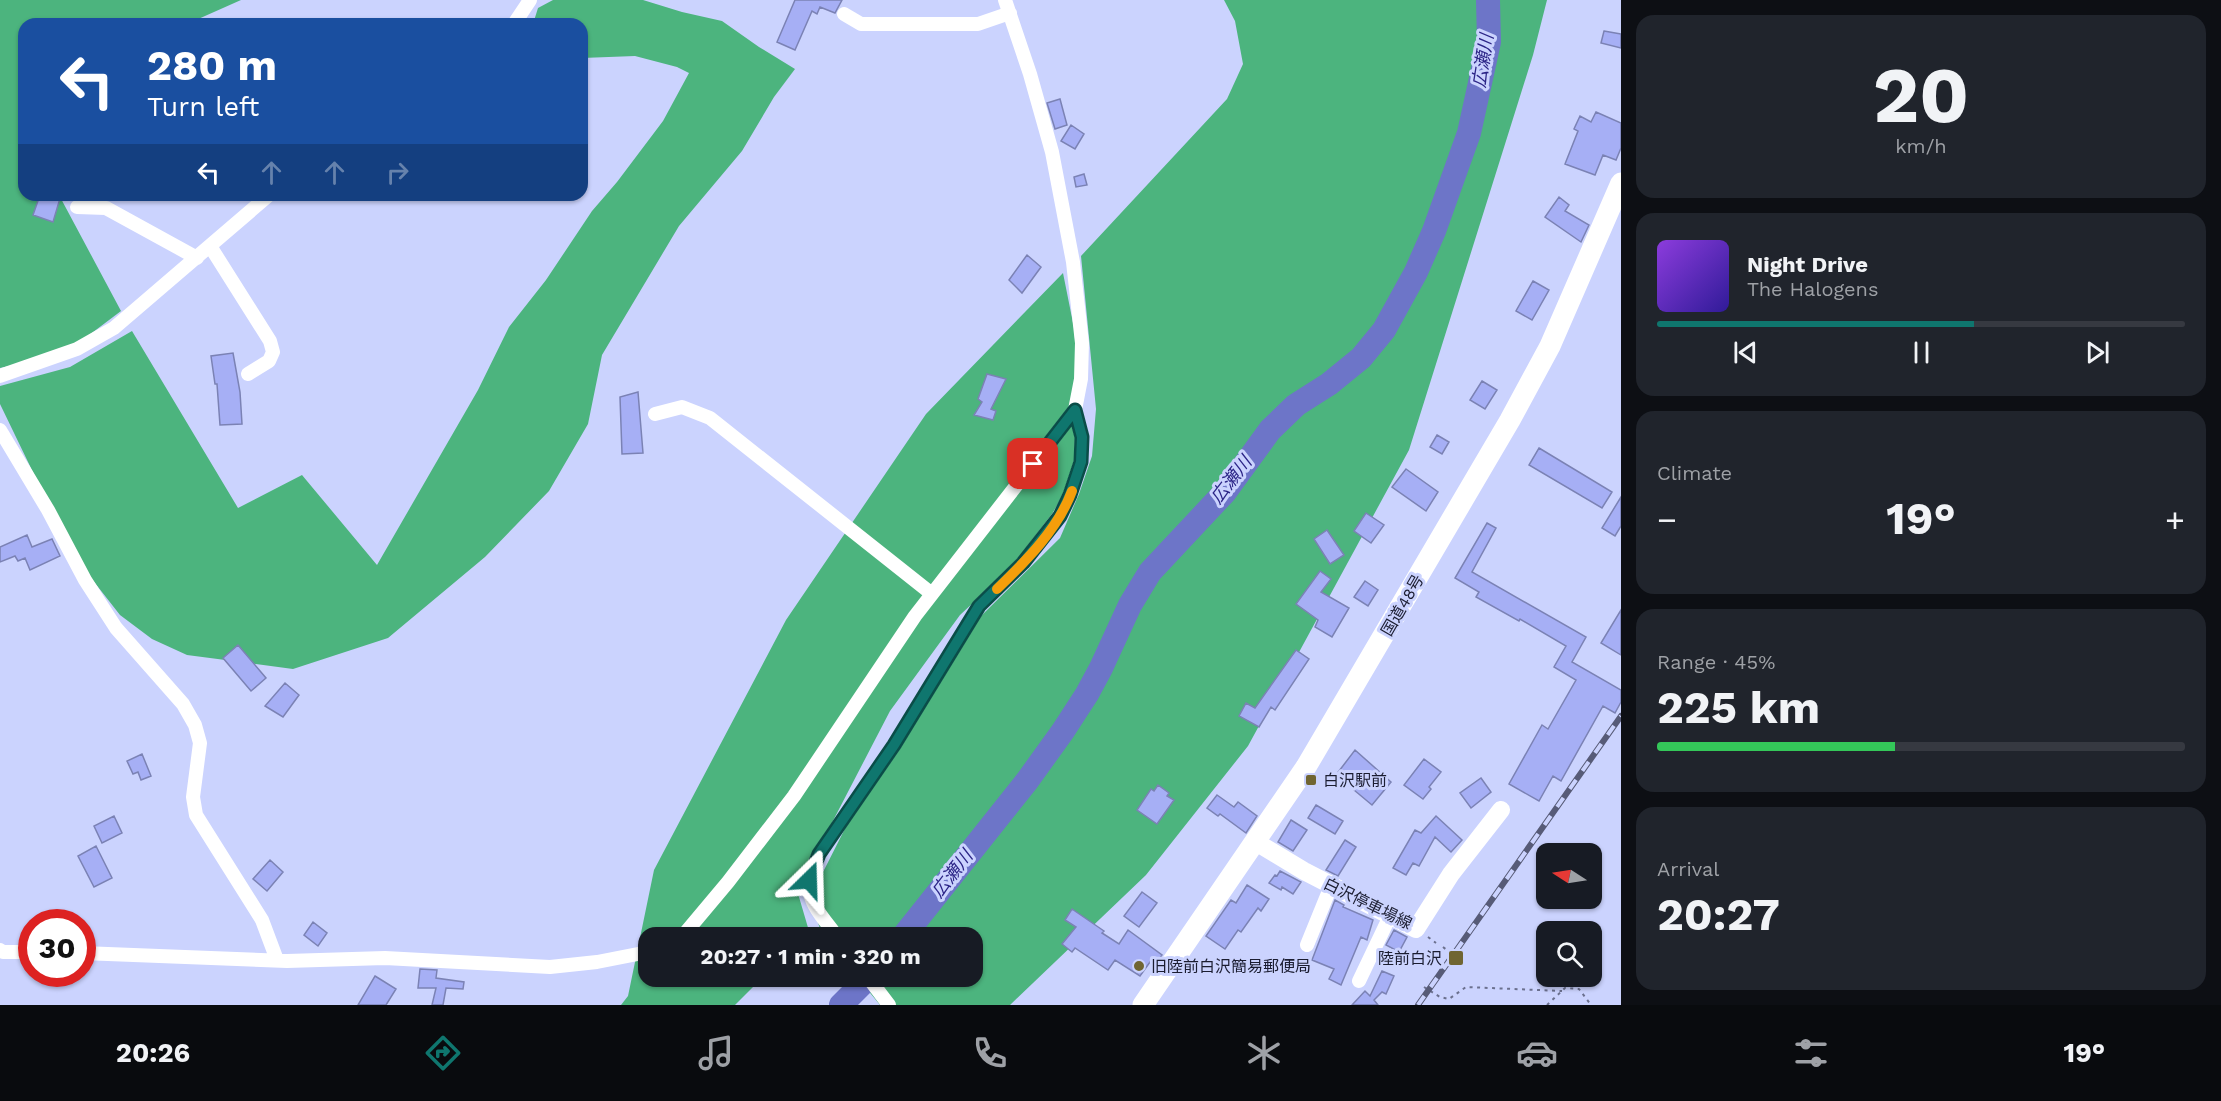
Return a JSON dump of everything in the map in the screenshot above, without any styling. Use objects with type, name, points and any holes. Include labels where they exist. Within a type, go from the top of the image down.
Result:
[{"type":"highway","name":"国道48号","points":[[1143,1005],[1306,767],[1510,420],[1550,346],[1621,183]]},
{"type":"main road","name":"白沢停車場線","points":[[1256,842],[1331,886],[1416,929],[1451,874],[1501,810]]},
{"type":"street","points":[[518,18],[530,0]]},
{"type":"street","points":[[830,927],[814,906],[809,892],[809,880],[819,854],[894,745],[979,606],[1023,563],[1060,516],[1081,462],[1082,437],[1075,410],[1081,379],[1082,343],[1073,262],[1052,152],[1008,6],[978,24],[861,24],[844,14]]},
{"type":"street","points":[[0,376],[77,349],[114,328],[262,201]]},
{"type":"street","points":[[77,207],[106,208],[197,258]]},
{"type":"street","points":[[210,246],[270,341],[273,352],[269,361],[248,374]]},
{"type":"street","points":[[655,414],[682,406],[710,418],[932,594]]},
{"type":"street","points":[[690,927],[794,796],[862,692],[932,594],[1075,410]]},
{"type":"street","points":[[0,430],[48,510],[85,580],[116,628],[183,705],[195,725],[200,743],[193,797],[196,815],[262,920],[277,960]]},
{"type":"street","points":[[1307,945],[1331,886]]},
{"type":"street","points":[[1359,981],[1390,915]]},
{"type":"street","points":[[0,950],[18,952]]},
{"type":"street","points":[[96,954],[277,960],[385,958],[550,967],[597,962],[638,954]]},
{"type":"street","points":[[875,987],[889,1005]]},
{"type":"path","points":[[1443,947],[1448,951]]},
{"type":"path","points":[[1424,987],[1440,997],[1449,999],[1466,987],[1562,991]]},
{"type":"path","points":[[1547,1005],[1565,988],[1579,990],[1591,1005]]},
{"type":"green space","points":[[0,0],[241,0],[200,18],[18,18],[18,201],[62,201],[121,311],[64,354],[0,368]]},
{"type":"green space","points":[[553,0],[643,0],[722,21],[795,69],[774,97],[742,151],[679,226],[602,355],[588,424],[549,491],[485,557],[388,638],[293,669],[187,655],[152,639],[120,615],[73,555],[0,404],[0,386],[70,367],[132,331],[238,508],[302,475],[377,565],[478,390],[509,327],[546,280],[592,211],[663,121],[689,73],[677,67],[635,56],[588,58],[588,18],[535,18],[538,8]]},
{"type":"green space","points":[[1224,0],[1547,0],[1533,55],[1409,450],[1248,746],[1146,875],[1010,1005],[880,1005],[865,987],[983,987],[983,927],[819,927],[813,907],[819,880],[862,795],[951,651],[981,616],[1060,538],[1092,456],[1096,409],[1081,256],[1227,99],[1243,64],[1235,21]]},
{"type":"green space","points":[[1063,273],[1074,328],[1082,417],[1074,476],[1033,547],[960,615],[890,711],[810,865],[799,897],[808,927],[642,927],[654,870],[786,620],[926,414]]},
{"type":"green space","points":[[638,948],[638,987],[753,987],[735,1005],[621,1005],[628,996]]},
{"type":"building","points":[[795,0],[842,0],[835,13],[820,7],[817,14],[812,11],[795,50],[777,42]]},
{"type":"building","points":[[1604,31],[1621,34],[1621,48],[1601,43]]},
{"type":"building","points":[[1060,99],[1067,125],[1055,129],[1047,103]]},
{"type":"building","points":[[1596,112],[1621,123],[1621,148],[1616,160],[1603,155],[1595,175],[1565,164],[1578,131],[1574,129],[1580,116],[1591,122]]},
{"type":"building","points":[[1071,125],[1084,134],[1075,149],[1061,141]]},
{"type":"building","points":[[1084,174],[1087,185],[1076,187],[1074,177]]},
{"type":"building","points":[[1559,197],[1569,205],[1565,211],[1589,225],[1581,242],[1545,217]]},
{"type":"building","points":[[38,201],[59,201],[53,222],[33,215]]},
{"type":"building","points":[[1027,255],[1041,267],[1022,293],[1009,280]]},
{"type":"building","points":[[1533,281],[1549,290],[1532,320],[1516,311]]},
{"type":"building","points":[[233,353],[240,392],[242,424],[220,425],[217,384],[215,384],[211,356]]},
{"type":"building","points":[[987,374],[1006,379],[991,409],[996,411],[993,420],[974,415],[982,402],[978,399]]},
{"type":"building","points":[[1482,381],[1497,390],[1485,409],[1470,400]]},
{"type":"building","points":[[638,392],[643,453],[622,454],[620,397]]},
{"type":"building","points":[[1437,435],[1449,442],[1442,454],[1430,447]]},
{"type":"building","points":[[1539,448],[1612,492],[1602,508],[1529,465]]},
{"type":"building","points":[[1406,469],[1438,492],[1426,511],[1392,487]]},
{"type":"building","points":[[1621,497],[1621,526],[1615,536],[1602,528]]},
{"type":"building","points":[[1366,513],[1384,525],[1371,543],[1354,531]]},
{"type":"building","points":[[1487,523],[1496,528],[1472,572],[1586,637],[1572,662],[1621,690],[1621,702],[1615,713],[1603,706],[1561,781],[1553,776],[1539,801],[1509,784],[1542,725],[1548,729],[1576,680],[1554,667],[1566,646],[1476,597],[1479,592],[1455,578]]},
{"type":"building","points":[[1327,530],[1344,555],[1330,564],[1314,539]]},
{"type":"building","points":[[27,535],[32,547],[52,539],[60,556],[30,570],[25,558],[18,561],[15,556],[0,562],[0,547]]},
{"type":"building","points":[[1320,571],[1331,579],[1321,592],[1349,608],[1332,637],[1315,627],[1318,620],[1296,604]]},
{"type":"building","points":[[1365,581],[1378,590],[1368,606],[1354,597]]},
{"type":"building","points":[[1621,610],[1621,655],[1601,643]]},
{"type":"building","points":[[238,645],[266,678],[251,691],[223,658]]},
{"type":"building","points":[[1296,650],[1309,659],[1275,710],[1271,707],[1259,727],[1239,716],[1246,703],[1255,708]]},
{"type":"building","points":[[285,683],[299,695],[283,717],[265,706]]},
{"type":"building","points":[[1355,750],[1391,782],[1372,805],[1336,775]]},
{"type":"building","points":[[142,754],[151,776],[141,780],[138,772],[133,774],[127,761]]},
{"type":"building","points":[[1424,759],[1441,772],[1423,799],[1404,785]]},
{"type":"building","points":[[1481,778],[1491,792],[1471,808],[1460,793]]},
{"type":"building","points":[[1158,785],[1169,793],[1167,796],[1174,800],[1157,824],[1137,810],[1151,789],[1154,791]]},
{"type":"building","points":[[1217,795],[1234,807],[1238,802],[1257,816],[1246,833],[1220,814],[1218,816],[1207,808]]},
{"type":"building","points":[[1316,805],[1343,821],[1335,834],[1308,818]]},
{"type":"building","points":[[114,816],[122,833],[102,843],[94,826]]},
{"type":"building","points":[[1436,816],[1462,840],[1451,852],[1435,837],[1419,866],[1413,863],[1406,875],[1393,868],[1415,830],[1421,833]]},
{"type":"building","points":[[1291,820],[1307,830],[1293,851],[1278,842]]},
{"type":"building","points":[[1345,840],[1356,847],[1338,876],[1326,870]]},
{"type":"building","points":[[96,846],[112,878],[94,887],[78,856]]},
{"type":"building","points":[[270,860],[283,872],[267,891],[253,879]]},
{"type":"building","points":[[1280,871],[1301,882],[1293,894],[1269,883]]},
{"type":"building","points":[[1247,885],[1269,899],[1261,911],[1258,908],[1241,932],[1238,930],[1225,949],[1206,936],[1231,900],[1236,903]]},
{"type":"building","points":[[1142,892],[1157,903],[1139,927],[1124,916]]},
{"type":"building","points":[[1335,900],[1344,905],[1343,907],[1373,920],[1367,940],[1361,937],[1341,985],[1329,979],[1334,969],[1312,960]]},
{"type":"building","points":[[1072,909],[1119,944],[1128,930],[1162,955],[1155,965],[1150,962],[1140,976],[1115,960],[1108,970],[1075,948],[1072,952],[1062,944],[1076,927],[1065,920]]},
{"type":"building","points":[[313,922],[327,933],[318,946],[304,935]]},
{"type":"building","points":[[1394,930],[1407,937],[1399,952],[1386,945]]},
{"type":"building","points":[[420,969],[437,970],[436,978],[464,982],[463,989],[446,988],[443,1005],[432,1005],[436,988],[418,988]]},
{"type":"building","points":[[1382,971],[1394,976],[1386,994],[1382,992],[1374,1000],[1378,1005],[1352,1005],[1365,991],[1370,996]]},
{"type":"building","points":[[375,976],[396,989],[386,1005],[358,1005]]},
{"type":"waterway","name":"広瀬川","points":[[911,927],[1027,781],[1063,731],[1087,694],[1130,605],[1150,572],[1225,492],[1270,430],[1296,405],[1329,384],[1361,358],[1384,330],[1416,272],[1434,231],[1469,133],[1489,42],[1488,0]]},
{"type":"waterway","name":"広瀬川","points":[[841,1005],[859,987]]},
{"type":"railway","points":[[1418,1005],[1621,716]]},
{"type":"slow traffic","points":[[997,589],[1042,540],[1060,516],[1072,491]]},
{"type":"place","name":"白沢駅前","points":[[1311,780]]},
{"type":"place","name":"陸前白沢","points":[[1456,958]]},
{"type":"place","name":"旧陸前白沢簡易郵便局","points":[[1139,966]]},
{"type":"route","points":[[809,880],[819,854],[894,745],[979,606],[1023,563],[1060,516],[1081,462],[1083,444],[1075,410],[1033,464]]}]
